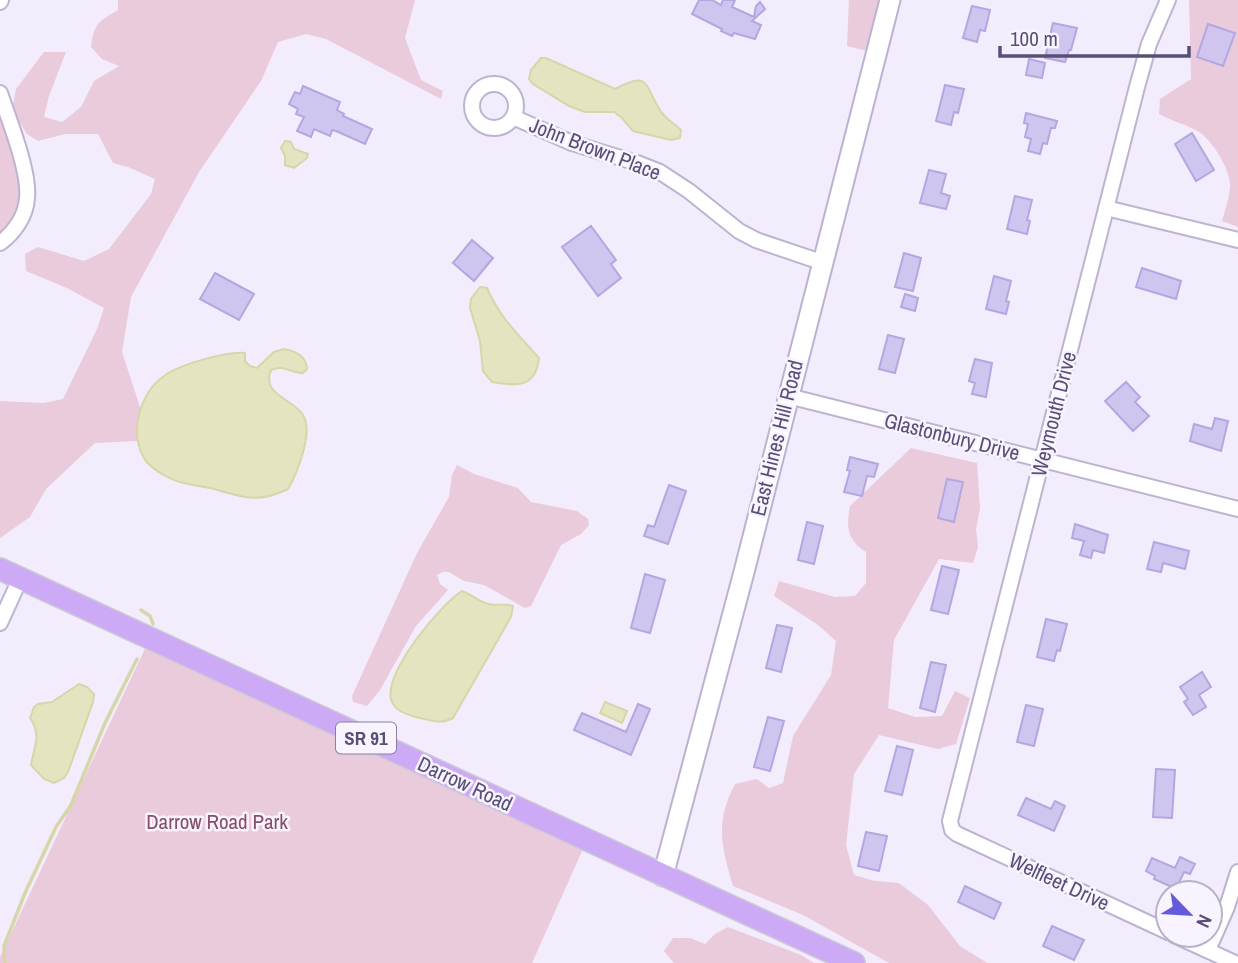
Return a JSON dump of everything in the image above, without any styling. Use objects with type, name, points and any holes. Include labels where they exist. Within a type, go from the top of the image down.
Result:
[{"type":"main road","name":"Darrow Road","points":[[0,569],[854,963]]},
{"type":"street","name":"East Hines Hill Road","points":[[663,876],[890,0]]},
{"type":"street","name":"Weymouth Drive","points":[[952,830],[950,821],[1106,208],[1149,44],[1168,0]]},
{"type":"street","points":[[0,93],[28,196],[15,228],[0,243]]},
{"type":"street","name":"John Brown Place","points":[[513,117],[572,143],[660,172],[689,191],[739,231],[756,240],[821,262]]},
{"type":"street","points":[[1106,208],[1238,240]]},
{"type":"street","name":"Glastonbury Drive","points":[[788,396],[1238,509]]},
{"type":"street","points":[[0,623],[20,579]]},
{"type":"street","name":"Welfleet Drive","points":[[952,830],[1154,925]]},
{"type":"street","points":[[1235,963],[1208,950],[1227,907],[1238,872]]},
{"type":"green space","points":[[118,0],[415,0],[405,38],[421,80],[443,91],[441,99],[326,39],[306,34],[278,42],[261,81],[199,172],[131,297],[122,352],[141,410],[137,441],[95,443],[46,489],[30,517],[0,538],[0,401],[44,403],[63,399],[97,329],[104,308],[67,288],[26,271],[25,254],[38,247],[84,261],[109,249],[151,194],[155,179],[113,163],[98,134],[65,134],[38,141],[27,134],[12,110],[16,89],[44,52],[66,52],[44,117],[62,122],[81,107],[94,81],[119,66],[102,59],[91,47],[96,28],[101,21],[118,10]]},
{"type":"green space","points":[[849,0],[879,0],[867,51],[847,46]]},
{"type":"green space","points":[[1189,0],[1238,0],[1238,227],[1222,221],[1230,181],[1215,149],[1199,132],[1159,114],[1160,99],[1191,79]]},
{"type":"green space","points":[[0,110],[18,162],[21,189],[16,215],[0,238]]},
{"type":"green space","points":[[911,448],[977,463],[980,508],[976,529],[978,547],[973,563],[939,559],[894,640],[888,708],[915,717],[942,716],[955,691],[970,698],[956,744],[938,749],[879,735],[854,774],[846,845],[854,875],[875,881],[899,883],[928,905],[960,946],[987,963],[889,963],[803,915],[733,886],[723,846],[722,822],[735,784],[757,779],[769,788],[783,783],[793,736],[831,675],[836,641],[818,625],[774,596],[779,581],[835,597],[855,596],[866,583],[866,552],[855,543],[849,532],[850,506]]},
{"type":"green space","points":[[457,465],[474,474],[518,488],[531,502],[577,511],[588,519],[589,525],[581,534],[561,545],[531,606],[525,608],[484,585],[464,581],[449,572],[437,575],[440,584],[448,590],[416,626],[380,690],[367,706],[353,702],[352,696],[417,553],[449,497],[452,475]]},
{"type":"green space","name":"Darrow Road Park","points":[[150,638],[587,840],[532,963],[0,963],[0,957]]},
{"type":"green space","points":[[728,927],[801,955],[814,963],[674,963],[664,951],[673,938],[690,938],[705,944]]},
{"type":"shaded area","points":[[541,58],[615,89],[635,81],[645,83],[662,113],[681,130],[680,138],[671,140],[633,131],[614,112],[585,112],[569,106],[529,79],[531,70]]},
{"type":"shaded area","points":[[285,141],[291,142],[294,149],[308,154],[307,158],[294,168],[285,165],[281,148]]},
{"type":"shaded area","points":[[480,287],[487,288],[503,317],[539,358],[534,375],[523,383],[492,382],[483,371],[480,341],[470,308],[471,299]]},
{"type":"shaded area","points":[[284,349],[300,355],[307,369],[303,373],[276,368],[271,370],[269,378],[274,391],[298,409],[306,422],[303,452],[288,489],[266,497],[248,498],[175,480],[159,472],[145,460],[137,437],[139,414],[149,392],[164,376],[191,363],[237,353],[245,353],[245,361],[257,368],[274,352]]},
{"type":"shaded area","points":[[462,591],[485,603],[513,606],[511,617],[453,718],[435,721],[404,713],[391,699],[391,687],[396,672],[428,624]]},
{"type":"shaded area","points":[[79,684],[94,694],[93,702],[68,772],[64,778],[54,783],[44,779],[31,765],[36,730],[30,718],[38,704],[52,702]]},
{"type":"shaded area","points":[[605,702],[627,711],[622,723],[600,713]]},
{"type":"building","points":[[699,0],[712,0],[721,5],[723,0],[735,0],[732,7],[754,17],[756,6],[760,2],[765,9],[752,21],[761,25],[755,39],[734,33],[732,36],[692,14]]},
{"type":"building","points":[[972,6],[990,10],[985,31],[980,30],[977,42],[963,38]]},
{"type":"building","points":[[1053,23],[1077,28],[1065,62],[1045,58]]},
{"type":"building","points":[[1208,24],[1235,33],[1223,66],[1197,57]]},
{"type":"building","points":[[1029,59],[1045,63],[1042,78],[1026,75]]},
{"type":"building","points":[[945,85],[964,89],[958,113],[954,112],[951,125],[936,121]]},
{"type":"building","points":[[303,86],[340,102],[337,110],[344,114],[343,116],[372,129],[365,144],[332,130],[330,136],[314,129],[311,137],[297,131],[304,117],[296,114],[298,109],[289,104],[295,92],[300,94]]},
{"type":"building","points":[[1026,113],[1057,121],[1055,128],[1051,128],[1047,144],[1043,143],[1040,154],[1028,151],[1031,139],[1025,137],[1028,124],[1024,123]]},
{"type":"building","points":[[1192,133],[1214,170],[1196,181],[1175,144]]},
{"type":"building","points":[[929,170],[946,174],[941,193],[950,196],[946,209],[920,203]]},
{"type":"building","points":[[1015,196],[1032,200],[1027,234],[1007,229]]},
{"type":"building","points":[[591,226],[616,260],[611,264],[621,278],[598,296],[562,247]]},
{"type":"building","points":[[472,240],[493,258],[474,281],[453,263]]},
{"type":"building","points":[[904,253],[921,258],[913,291],[895,287]]},
{"type":"building","points":[[1142,268],[1181,281],[1176,299],[1136,287]]},
{"type":"building","points":[[215,273],[254,294],[239,320],[200,299]]},
{"type":"building","points":[[994,276],[1011,281],[1006,314],[986,309]]},
{"type":"building","points":[[905,294],[918,298],[915,311],[901,307]]},
{"type":"building","points":[[888,335],[904,339],[895,373],[879,369]]},
{"type":"building","points":[[975,359],[992,363],[986,397],[972,394],[975,383],[969,381]]},
{"type":"building","points":[[1126,382],[1140,397],[1135,402],[1149,416],[1133,431],[1105,401]]},
{"type":"building","points":[[1215,418],[1228,421],[1221,451],[1190,441],[1194,424],[1212,429]]},
{"type":"building","points":[[850,457],[878,464],[874,477],[867,476],[862,496],[844,492],[850,471],[847,470]]},
{"type":"building","points":[[947,479],[963,482],[954,522],[938,518]]},
{"type":"building","points":[[669,485],[686,491],[668,544],[644,536],[648,525],[654,527]]},
{"type":"building","points":[[807,522],[823,526],[814,564],[798,560]]},
{"type":"building","points":[[1075,524],[1108,535],[1104,553],[1093,550],[1091,558],[1080,555],[1084,541],[1072,538]]},
{"type":"building","points":[[1154,542],[1189,551],[1185,569],[1163,563],[1161,572],[1147,569]]},
{"type":"building","points":[[942,566],[959,570],[948,614],[931,610]]},
{"type":"building","points":[[645,574],[665,580],[650,633],[631,628]]},
{"type":"building","points":[[1046,619],[1067,624],[1060,651],[1057,650],[1054,661],[1037,657]]},
{"type":"building","points":[[777,625],[792,628],[781,672],[766,668]]},
{"type":"building","points":[[931,662],[946,665],[935,712],[920,708]]},
{"type":"building","points":[[1202,672],[1211,687],[1199,695],[1206,707],[1193,715],[1184,702],[1188,699],[1180,687]]},
{"type":"building","points":[[638,704],[650,709],[631,755],[574,730],[582,713],[626,732]]},
{"type":"building","points":[[1026,705],[1043,709],[1034,746],[1017,742]]},
{"type":"building","points":[[768,717],[784,721],[770,771],[754,767]]},
{"type":"building","points":[[897,746],[913,750],[902,795],[885,791]]},
{"type":"building","points":[[1156,769],[1175,770],[1172,818],[1153,817]]},
{"type":"building","points":[[1026,798],[1051,809],[1055,801],[1065,806],[1054,831],[1018,815]]},
{"type":"building","points":[[866,832],[887,836],[879,871],[858,866]]},
{"type":"building","points":[[1180,857],[1195,864],[1190,874],[1184,872],[1181,879],[1154,879],[1155,876],[1146,871],[1152,858],[1175,868]]},
{"type":"building","points":[[965,886],[1001,903],[994,919],[958,902]]},
{"type":"building","points":[[1052,926],[1084,940],[1074,960],[1043,946]]},
{"type":"waterway","points":[[141,610],[150,616],[153,624]]},
{"type":"waterway","points":[[5,963],[4,946],[25,893],[56,827],[71,805],[105,723],[137,659]]}]
